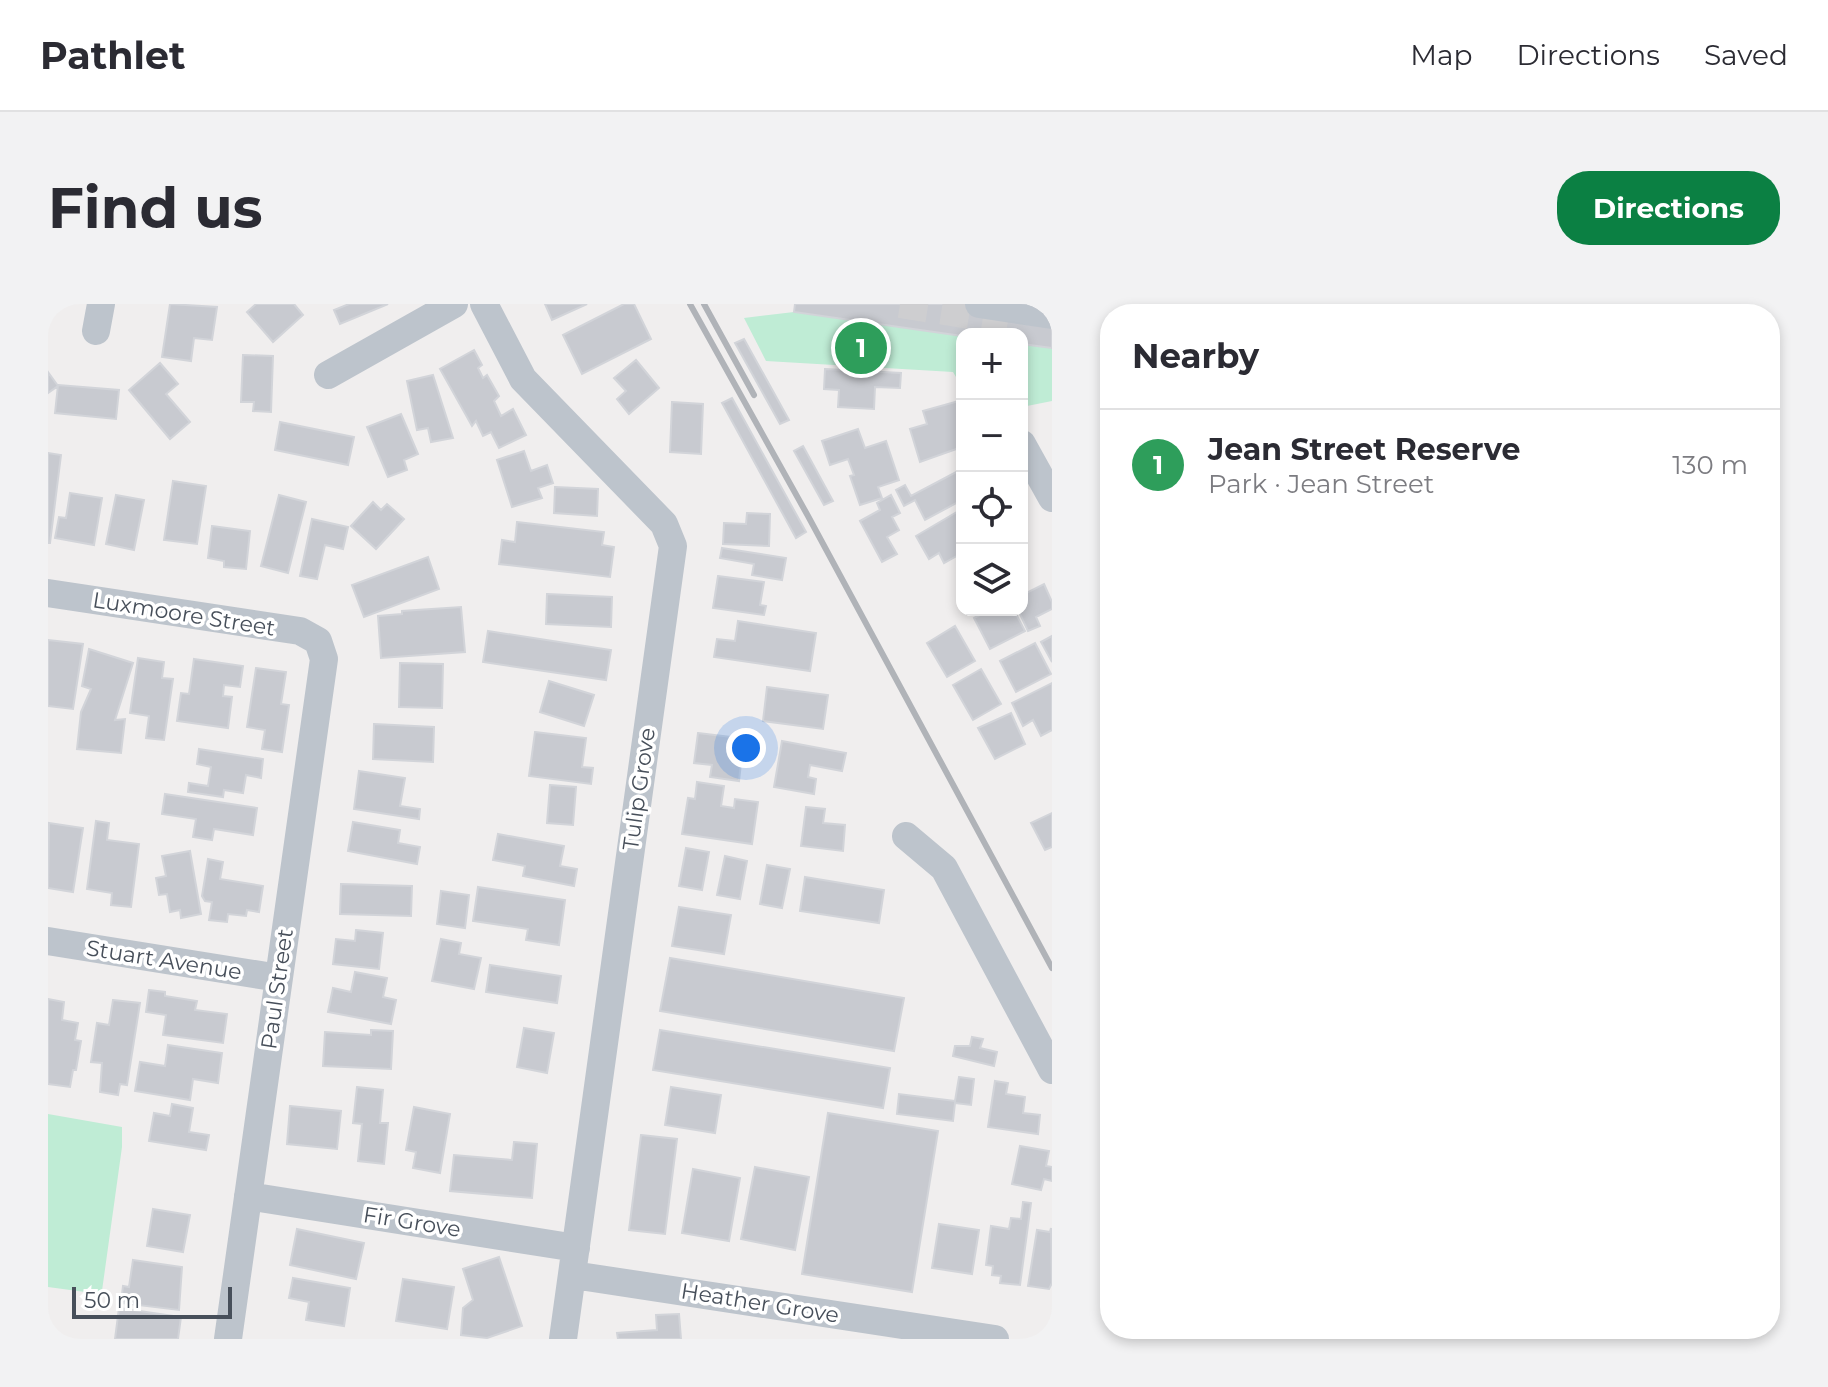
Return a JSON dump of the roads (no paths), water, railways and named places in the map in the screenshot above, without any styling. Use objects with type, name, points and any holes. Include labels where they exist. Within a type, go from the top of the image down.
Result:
[{"type":"street","points":[[328,375],[454,304]]},
{"type":"street","name":"Tulip Grove","points":[[484,304],[523,379],[664,524],[673,546],[563,1339]]},
{"type":"street","points":[[979,304],[1052,312]]},
{"type":"street","points":[[1028,455],[1052,498]]},
{"type":"street","name":"Luxmoore Street","points":[[48,593],[300,631],[318,641]]},
{"type":"street","name":"Paul Street","points":[[228,1339],[324,659],[318,641]]},
{"type":"street","points":[[906,836],[944,868],[1052,1070]]},
{"type":"street","name":"Stuart Avenue","points":[[48,941],[279,978]]},
{"type":"street","name":"Fir Grove","points":[[248,1196],[574,1261]]},
{"type":"street","name":"Heather Grove","points":[[574,1261],[995,1339]]},
{"type":"tunnel","points":[[900,304],[1008,321]]},
{"type":"railway","points":[[690,304],[1052,968]]},
{"type":"railway","points":[[704,304],[754,395]]},
{"type":"place","name":"Jean Street Reserve","points":[[861,348]]}]
